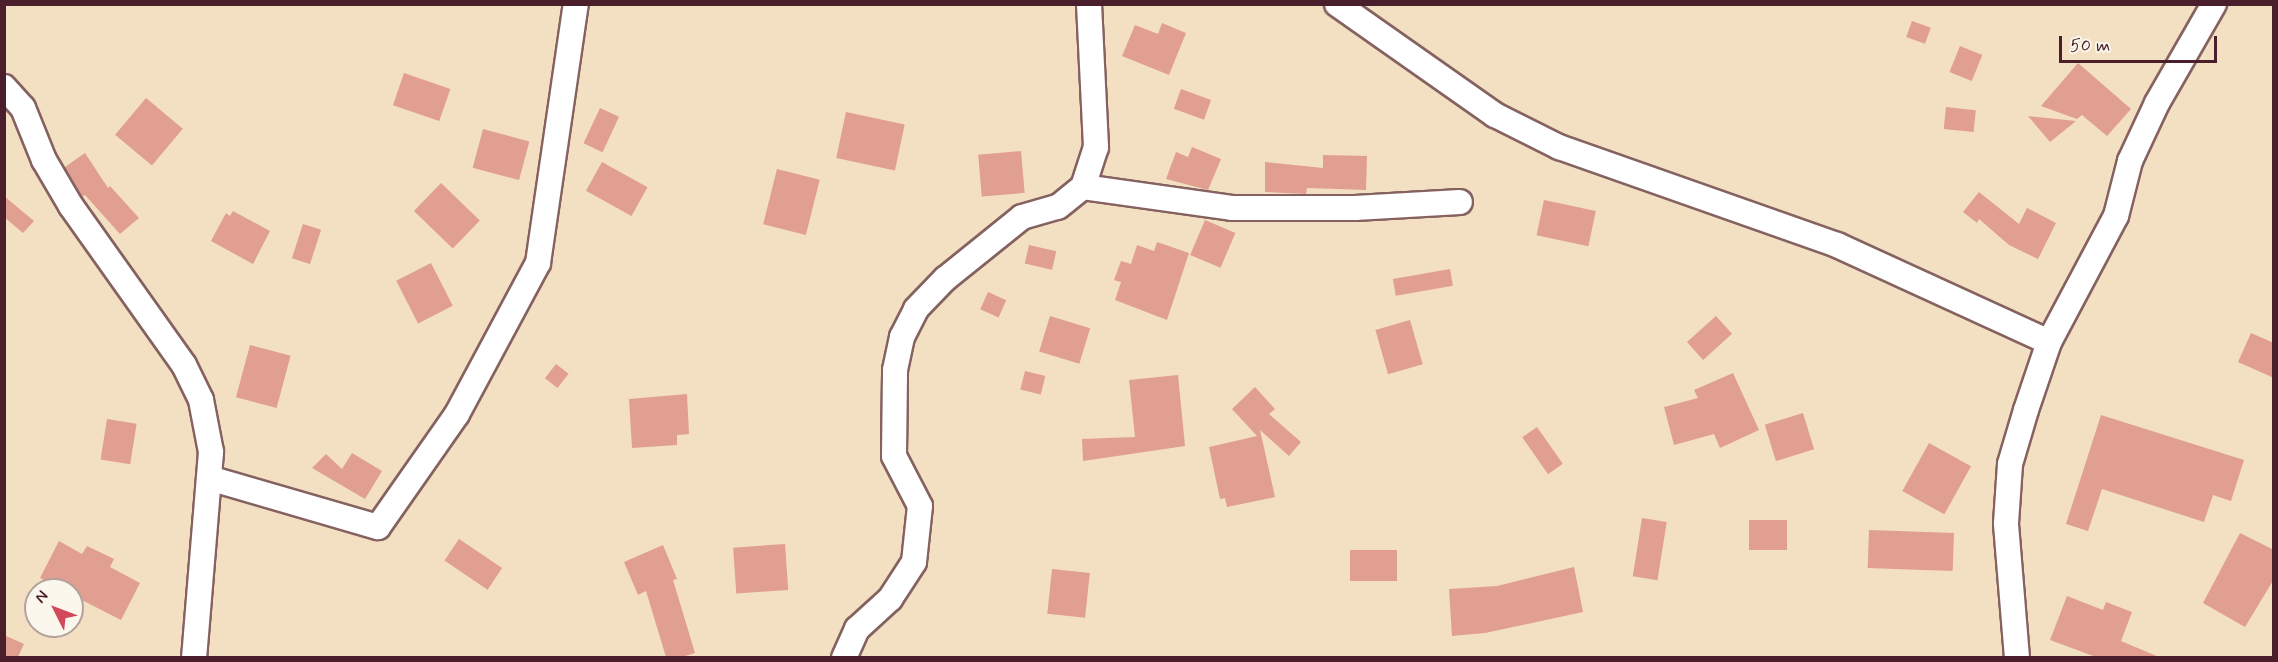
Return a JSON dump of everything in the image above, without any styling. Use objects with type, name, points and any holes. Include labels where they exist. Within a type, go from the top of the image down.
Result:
[{"type":"street","points":[[209,478],[378,527],[457,414],[538,263],[562,80],[576,4]]},
{"type":"street","points":[[844,657],[856,630],[890,599],[914,562],[921,506],[894,456],[894,434],[895,370],[902,337],[916,309],[945,279],[1022,217],[1058,207],[1083,187],[1096,147],[1089,4]]},
{"type":"street","points":[[1337,4],[1495,116],[1559,147],[1838,245],[2049,342]]},
{"type":"street","points":[[2017,657],[2006,523],[2010,464],[2049,342],[2116,216],[2130,160],[2157,103],[2214,4]]},
{"type":"street","points":[[4,87],[23,108],[44,160],[71,206],[184,365],[201,400],[211,452],[194,657]]},
{"type":"street","points":[[1083,187],[1232,208],[1355,208],[1460,202]]},
{"type":"building","points":[[1912,21],[1931,28],[1925,44],[1906,37]]},
{"type":"building","points":[[1162,23],[1186,33],[1169,75],[1122,56],[1135,25],[1158,34]]},
{"type":"building","points":[[1960,46],[1982,55],[1972,81],[1950,72]]},
{"type":"building","points":[[2078,63],[2131,109],[2107,136],[2082,115],[2077,119],[2041,106]]},
{"type":"building","points":[[404,73],[450,89],[439,121],[393,105]]},
{"type":"building","points":[[1181,89],[1211,100],[1204,120],[1174,109]]},
{"type":"building","points":[[146,98],[183,129],[152,166],[115,135]]},
{"type":"building","points":[[1946,107],[1976,110],[1974,132],[1944,129]]},
{"type":"building","points":[[600,108],[619,117],[603,152],[584,143]]},
{"type":"building","points":[[846,112],[905,124],[895,170],[836,158]]},
{"type":"building","points":[[2028,116],[2076,121],[2050,142]]},
{"type":"building","points":[[483,129],[529,141],[519,180],[473,168]]},
{"type":"building","points":[[1192,147],[1221,159],[1208,190],[1166,179],[1176,152],[1188,157]]},
{"type":"building","points":[[1021,151],[1025,193],[982,197],[978,155]]},
{"type":"building","points":[[85,153],[108,188],[110,186],[139,218],[120,234],[85,195],[82,197],[65,167]]},
{"type":"building","points":[[1323,155],[1367,156],[1366,190],[1307,188],[1306,194],[1265,192],[1265,162],[1323,168]]},
{"type":"building","points":[[602,162],[647,187],[631,216],[586,191]]},
{"type":"building","points":[[777,169],[820,180],[806,235],[763,224]]},
{"type":"building","points":[[441,183],[480,221],[453,249],[414,211]]},
{"type":"building","points":[[1979,192],[2019,224],[2027,208],[2056,223],[2038,259],[2009,245],[1979,219],[1977,223],[1963,212]]},
{"type":"building","points":[[4,196],[34,221],[23,233],[4,217]]},
{"type":"building","points":[[1544,200],[1596,211],[1588,246],[1537,235]]},
{"type":"building","points":[[233,211],[270,231],[253,264],[211,241],[226,213],[230,216]]},
{"type":"building","points":[[1205,220],[1235,233],[1221,268],[1190,255]]},
{"type":"building","points":[[303,224],[321,230],[310,264],[292,258]]},
{"type":"building","points":[[1157,242],[1189,253],[1167,320],[1115,300],[1121,282],[1114,280],[1121,261],[1131,264],[1137,245],[1154,251]]},
{"type":"building","points":[[1029,245],[1056,251],[1052,270],[1025,264]]},
{"type":"building","points":[[431,263],[453,306],[418,323],[396,281]]},
{"type":"building","points":[[1450,269],[1453,286],[1396,296],[1393,279]]},
{"type":"building","points":[[988,292],[1006,300],[999,317],[980,309]]},
{"type":"building","points":[[1050,316],[1090,328],[1079,364],[1039,351]]},
{"type":"building","points":[[1716,316],[1732,334],[1703,360],[1687,342]]},
{"type":"building","points":[[1410,320],[1423,364],[1388,374],[1375,330]]},
{"type":"building","points":[[2251,333],[2274,343],[2274,378],[2238,362]]},
{"type":"building","points":[[250,345],[291,356],[277,408],[236,397]]},
{"type":"building","points":[[556,364],[569,374],[558,388],[545,378]]},
{"type":"building","points":[[1025,371],[1045,376],[1041,395],[1020,389]]},
{"type":"building","points":[[1733,373],[1759,430],[1720,448],[1714,434],[1674,445],[1664,407],[1698,398],[1694,390]]},
{"type":"building","points":[[1178,375],[1185,446],[1083,461],[1082,439],[1135,437],[1129,380]]},
{"type":"building","points":[[1255,387],[1275,409],[1269,414],[1301,442],[1289,456],[1260,430],[1275,497],[1227,507],[1225,498],[1220,499],[1209,447],[1257,436],[1232,409]]},
{"type":"building","points":[[687,394],[689,434],[677,435],[677,445],[632,448],[629,399]]},
{"type":"building","points":[[1803,413],[1814,449],[1776,461],[1765,425]]},
{"type":"building","points":[[2101,415],[2244,460],[2231,501],[2213,495],[2204,522],[2102,489],[2088,531],[2066,524]]},
{"type":"building","points":[[107,419],[137,424],[130,464],[101,459]]},
{"type":"building","points":[[1537,427],[1563,464],[1548,474],[1522,437]]},
{"type":"building","points":[[1929,443],[1971,466],[1944,514],[1902,491]]},
{"type":"building","points":[[352,453],[382,471],[365,499],[312,468],[326,454],[342,469]]},
{"type":"building","points":[[1642,518],[1667,522],[1657,580],[1633,576]]},
{"type":"building","points":[[1749,520],[1787,520],[1787,550],[1749,550]]},
{"type":"building","points":[[1869,530],[1954,533],[1953,571],[1868,568]]},
{"type":"building","points":[[2240,533],[2274,550],[2274,579],[2245,627],[2203,603]]},
{"type":"building","points":[[459,539],[502,568],[488,590],[444,561]]},
{"type":"building","points":[[59,541],[82,554],[87,546],[114,559],[110,567],[140,583],[121,620],[84,601],[84,578],[40,578]]},
{"type":"building","points":[[785,544],[788,590],[736,594],[733,548]]},
{"type":"building","points":[[663,545],[677,579],[673,580],[695,653],[682,657],[666,657],[646,591],[638,595],[624,562]]},
{"type":"building","points":[[1350,550],[1397,550],[1397,581],[1350,581]]},
{"type":"building","points":[[1574,567],[1583,612],[1485,633],[1452,636],[1449,589],[1497,586]]},
{"type":"building","points":[[1052,569],[1090,573],[1085,618],[1047,614]]},
{"type":"building","points":[[2067,596],[2103,610],[2106,602],[2132,612],[2121,641],[2159,657],[2096,657],[2050,640]]},
{"type":"building","points":[[4,635],[24,644],[18,657],[4,657]]}]
